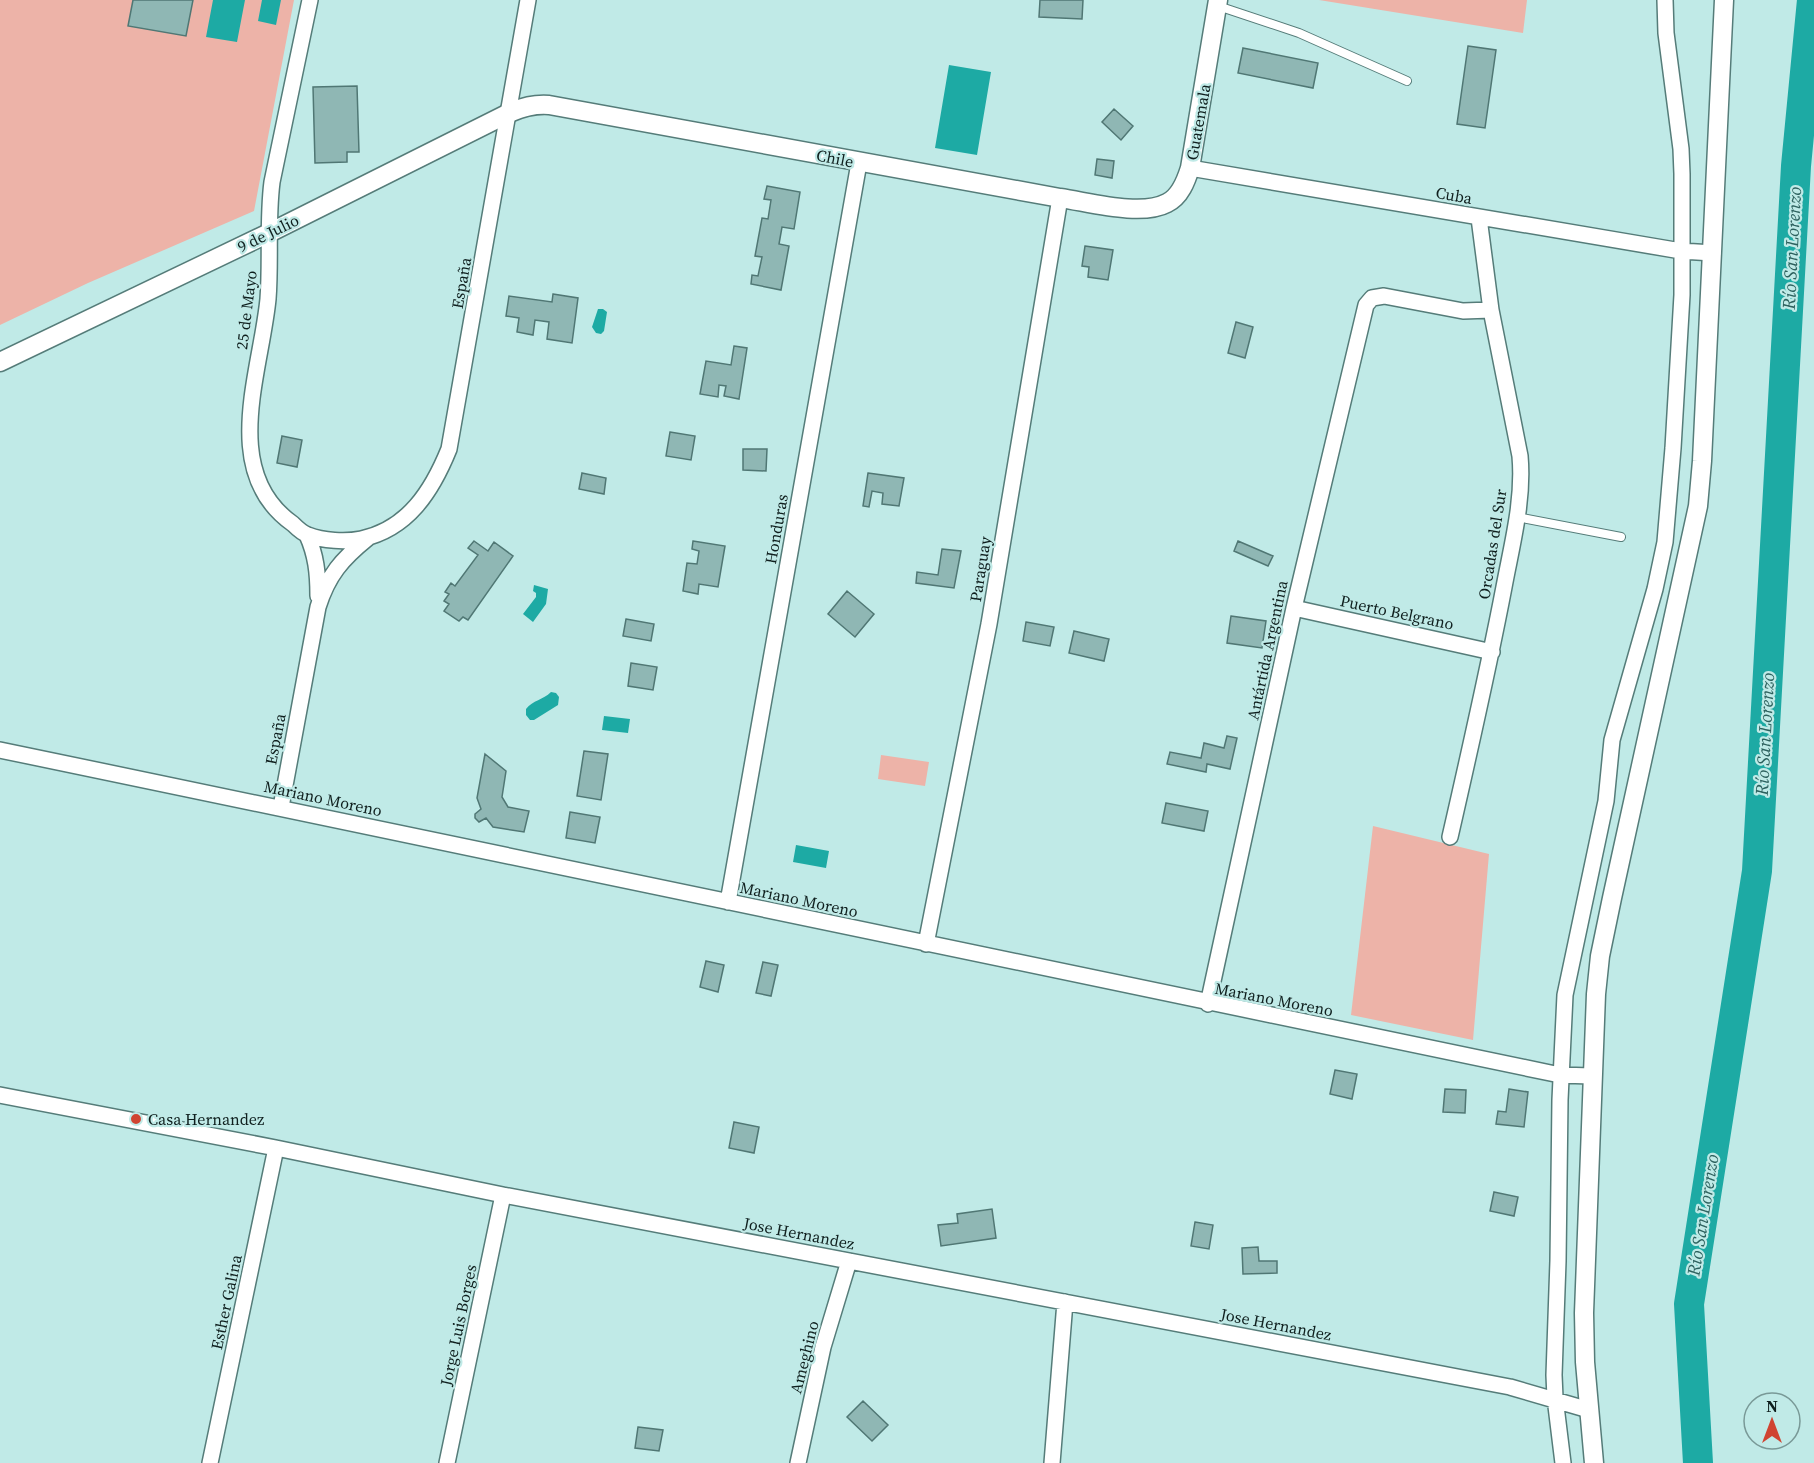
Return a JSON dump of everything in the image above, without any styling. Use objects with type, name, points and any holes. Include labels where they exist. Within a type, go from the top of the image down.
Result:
[{"type":"street","name":"25 de Mayo","points":[[307,534],[288,521],[264,495],[251,456],[250,407],[265,322],[270,267],[272,182],[310,0]]},
{"type":"street","name":"España","points":[[307,534],[334,540],[355,540],[369,537],[403,521],[415,509],[440,471],[449,449],[528,0]]},
{"type":"street","points":[[1563,1463],[1554,1398],[1560,1075],[1565,995],[1606,801],[1612,740],[1655,589],[1665,542],[1672,460],[1682,307],[1681,149],[1666,41],[1665,0]]},
{"type":"street","points":[[1594,1463],[1585,1362],[1584,1313],[1591,1076],[1596,994],[1600,956],[1698,506],[1713,254],[1724,0]]},
{"type":"street","name":"Guatemala","points":[[1135,209],[1151,208],[1167,203],[1180,190],[1190,168],[1218,3]]},
{"type":"street","name":"9 de Julio","points":[[0,362],[269,233],[509,113],[524,106],[536,105]]},
{"type":"street","name":"Chile","points":[[536,105],[549,105],[860,163],[1135,209]]},
{"type":"street","name":"Honduras","points":[[728,902],[860,163]]},
{"type":"street","name":"Cuba","points":[[1190,168],[1479,218],[1681,251],[1713,254]]},
{"type":"street","name":"Paraguay","points":[[926,944],[989,624],[1060,198]]},
{"type":"street","name":"Orcadas del Sur","points":[[1450,837],[1492,652],[1517,517],[1521,472],[1520,456],[1491,310],[1479,218]]},
{"type":"street","name":"Antártida Argentina","points":[[1208,1004],[1294,608],[1366,305],[1372,298],[1384,296],[1463,311],[1491,310]]},
{"type":"street","name":"España","points":[[307,534],[314,551],[318,571],[318,608]]},
{"type":"street","name":"España","points":[[280,807],[324,587],[333,572],[349,554],[369,537]]},
{"type":"street","name":"Puerto Belgrano","points":[[1294,608],[1492,652]]},
{"type":"street","name":"Mariano Moreno","points":[[0,750],[280,807],[1208,1004],[1560,1075],[1591,1076]]},
{"type":"street","name":"Jose Hernandez","points":[[0,1095],[276,1148],[503,1195],[1510,1387],[1589,1410]]},
{"type":"street","name":"Esther Galina","points":[[210,1463],[276,1148]]},
{"type":"street","name":"Jorge Luis Borges","points":[[447,1463],[503,1195]]},
{"type":"street","name":"Ameghino","points":[[798,1463],[823,1347],[849,1260]]},
{"type":"street","points":[[1052,1463],[1065,1302]]},
{"type":"lane","points":[[1218,3],[1299,33],[1407,81]]},
{"type":"lane","points":[[1517,517],[1621,537]]},
{"type":"shaded area","points":[[0,0],[294,0],[254,211],[88,283],[0,325]]},
{"type":"shaded area","points":[[1319,0],[1527,0],[1523,33]]},
{"type":"shaded area","points":[[881,755],[929,762],[925,786],[878,779]]},
{"type":"shaded area","points":[[1373,826],[1489,854],[1473,1040],[1351,1015]]},
{"type":"water","points":[[213,0],[245,0],[237,42],[206,37]]},
{"type":"water","points":[[262,0],[281,0],[276,25],[258,21]]},
{"type":"water","points":[[949,65],[991,72],[977,155],[935,148]]},
{"type":"water","points":[[598,309],[607,312],[604,331],[601,334],[596,333],[592,327]]},
{"type":"water","points":[[534,585],[548,589],[546,604],[533,622],[523,614],[536,597],[533,591]]},
{"type":"water","points":[[551,692],[556,693],[559,697],[558,705],[534,720],[530,720],[526,715],[526,709]]},
{"type":"water","points":[[604,716],[630,719],[628,733],[602,730]]},
{"type":"water","points":[[796,845],[829,851],[826,868],[793,862]]},
{"type":"building","points":[[133,0],[193,0],[186,36],[128,26]]},
{"type":"building","points":[[1040,0],[1083,0],[1082,19],[1039,17]]},
{"type":"building","points":[[1468,46],[1496,50],[1485,128],[1457,124]]},
{"type":"building","points":[[1243,48],[1318,63],[1313,88],[1238,73]]},
{"type":"building","points":[[357,86],[359,152],[347,152],[347,162],[315,163],[313,87]]},
{"type":"building","points":[[1114,109],[1133,126],[1121,140],[1102,122]]},
{"type":"building","points":[[1097,159],[1114,161],[1112,178],[1095,175]]},
{"type":"building","points":[[767,186],[800,192],[794,229],[782,227],[779,244],[789,246],[781,290],[751,284],[752,275],[758,276],[762,257],[755,256],[762,218],[768,219],[771,200],[764,199]]},
{"type":"building","points":[[1085,246],[1113,250],[1108,280],[1088,277],[1089,267],[1082,266]]},
{"type":"building","points":[[553,294],[578,298],[572,343],[547,339],[549,322],[535,320],[533,335],[517,332],[519,318],[506,316],[509,296],[552,302]]},
{"type":"building","points":[[1236,322],[1253,327],[1245,358],[1228,353]]},
{"type":"building","points":[[734,346],[747,348],[739,399],[724,396],[726,386],[719,385],[718,397],[700,394],[706,361],[731,365]]},
{"type":"building","points":[[670,432],[695,436],[691,460],[666,456]]},
{"type":"building","points":[[282,436],[302,440],[297,467],[277,463]]},
{"type":"building","points":[[743,449],[767,449],[766,471],[743,470]]},
{"type":"building","points":[[582,473],[606,478],[604,494],[579,489]]},
{"type":"building","points":[[868,473],[904,478],[899,506],[882,504],[883,493],[872,491],[869,507],[863,506]]},
{"type":"building","points":[[474,541],[488,551],[494,542],[513,556],[468,620],[463,617],[459,621],[444,611],[449,604],[444,601],[449,594],[445,592],[451,583],[455,586],[478,555],[468,548]]},
{"type":"building","points":[[693,541],[725,546],[718,587],[699,584],[698,594],[683,591],[687,563],[697,564],[699,551],[692,549]]},
{"type":"building","points":[[1238,541],[1273,556],[1268,566],[1234,551]]},
{"type":"building","points":[[942,549],[961,551],[954,588],[916,583],[917,572],[938,575]]},
{"type":"building","points":[[847,591],[874,614],[855,637],[828,614]]},
{"type":"building","points":[[1231,616],[1266,621],[1262,648],[1227,643]]},
{"type":"building","points":[[626,619],[654,624],[651,641],[623,636]]},
{"type":"building","points":[[1026,622],[1054,627],[1050,646],[1023,641]]},
{"type":"building","points":[[1074,631],[1109,639],[1104,661],[1069,653]]},
{"type":"building","points":[[631,663],[657,667],[653,690],[628,686]]},
{"type":"building","points":[[1227,736],[1237,738],[1230,769],[1207,764],[1206,772],[1167,764],[1170,752],[1201,758],[1204,743],[1224,748]]},
{"type":"building","points":[[584,751],[608,754],[601,800],[577,796]]},
{"type":"building","points":[[485,754],[506,771],[502,797],[508,807],[529,811],[524,832],[493,827],[486,818],[479,822],[475,818],[475,814],[481,809],[477,798]]},
{"type":"building","points":[[1166,803],[1208,811],[1204,831],[1162,823]]},
{"type":"building","points":[[570,812],[600,817],[595,843],[566,838]]},
{"type":"building","points":[[706,961],[724,965],[718,992],[700,987]]},
{"type":"building","points":[[763,962],[778,965],[771,996],[756,993]]},
{"type":"building","points":[[1335,1070],[1357,1074],[1352,1099],[1330,1094]]},
{"type":"building","points":[[1445,1089],[1466,1090],[1465,1113],[1443,1112]]},
{"type":"building","points":[[1509,1089],[1528,1092],[1524,1127],[1496,1124],[1498,1111],[1506,1112]]},
{"type":"building","points":[[734,1122],[759,1127],[754,1153],[729,1148]]},
{"type":"building","points":[[1494,1192],[1518,1197],[1514,1216],[1490,1211]]},
{"type":"building","points":[[992,1209],[996,1238],[941,1246],[938,1225],[958,1223],[957,1214]]},
{"type":"building","points":[[1195,1222],[1213,1225],[1209,1249],[1191,1246]]},
{"type":"building","points":[[1258,1247],[1259,1261],[1277,1261],[1277,1273],[1243,1274],[1242,1248]]},
{"type":"building","points":[[863,1401],[888,1425],[872,1441],[847,1417]]},
{"type":"building","points":[[638,1427],[663,1430],[659,1451],[635,1448]]},
{"type":"waterway","name":"Río San Lorenzo","points":[[1698,1463],[1689,1304],[1757,871],[1796,166],[1812,0]]},
{"type":"place","name":"Casa Hernandez","points":[[136,1119]]}]
